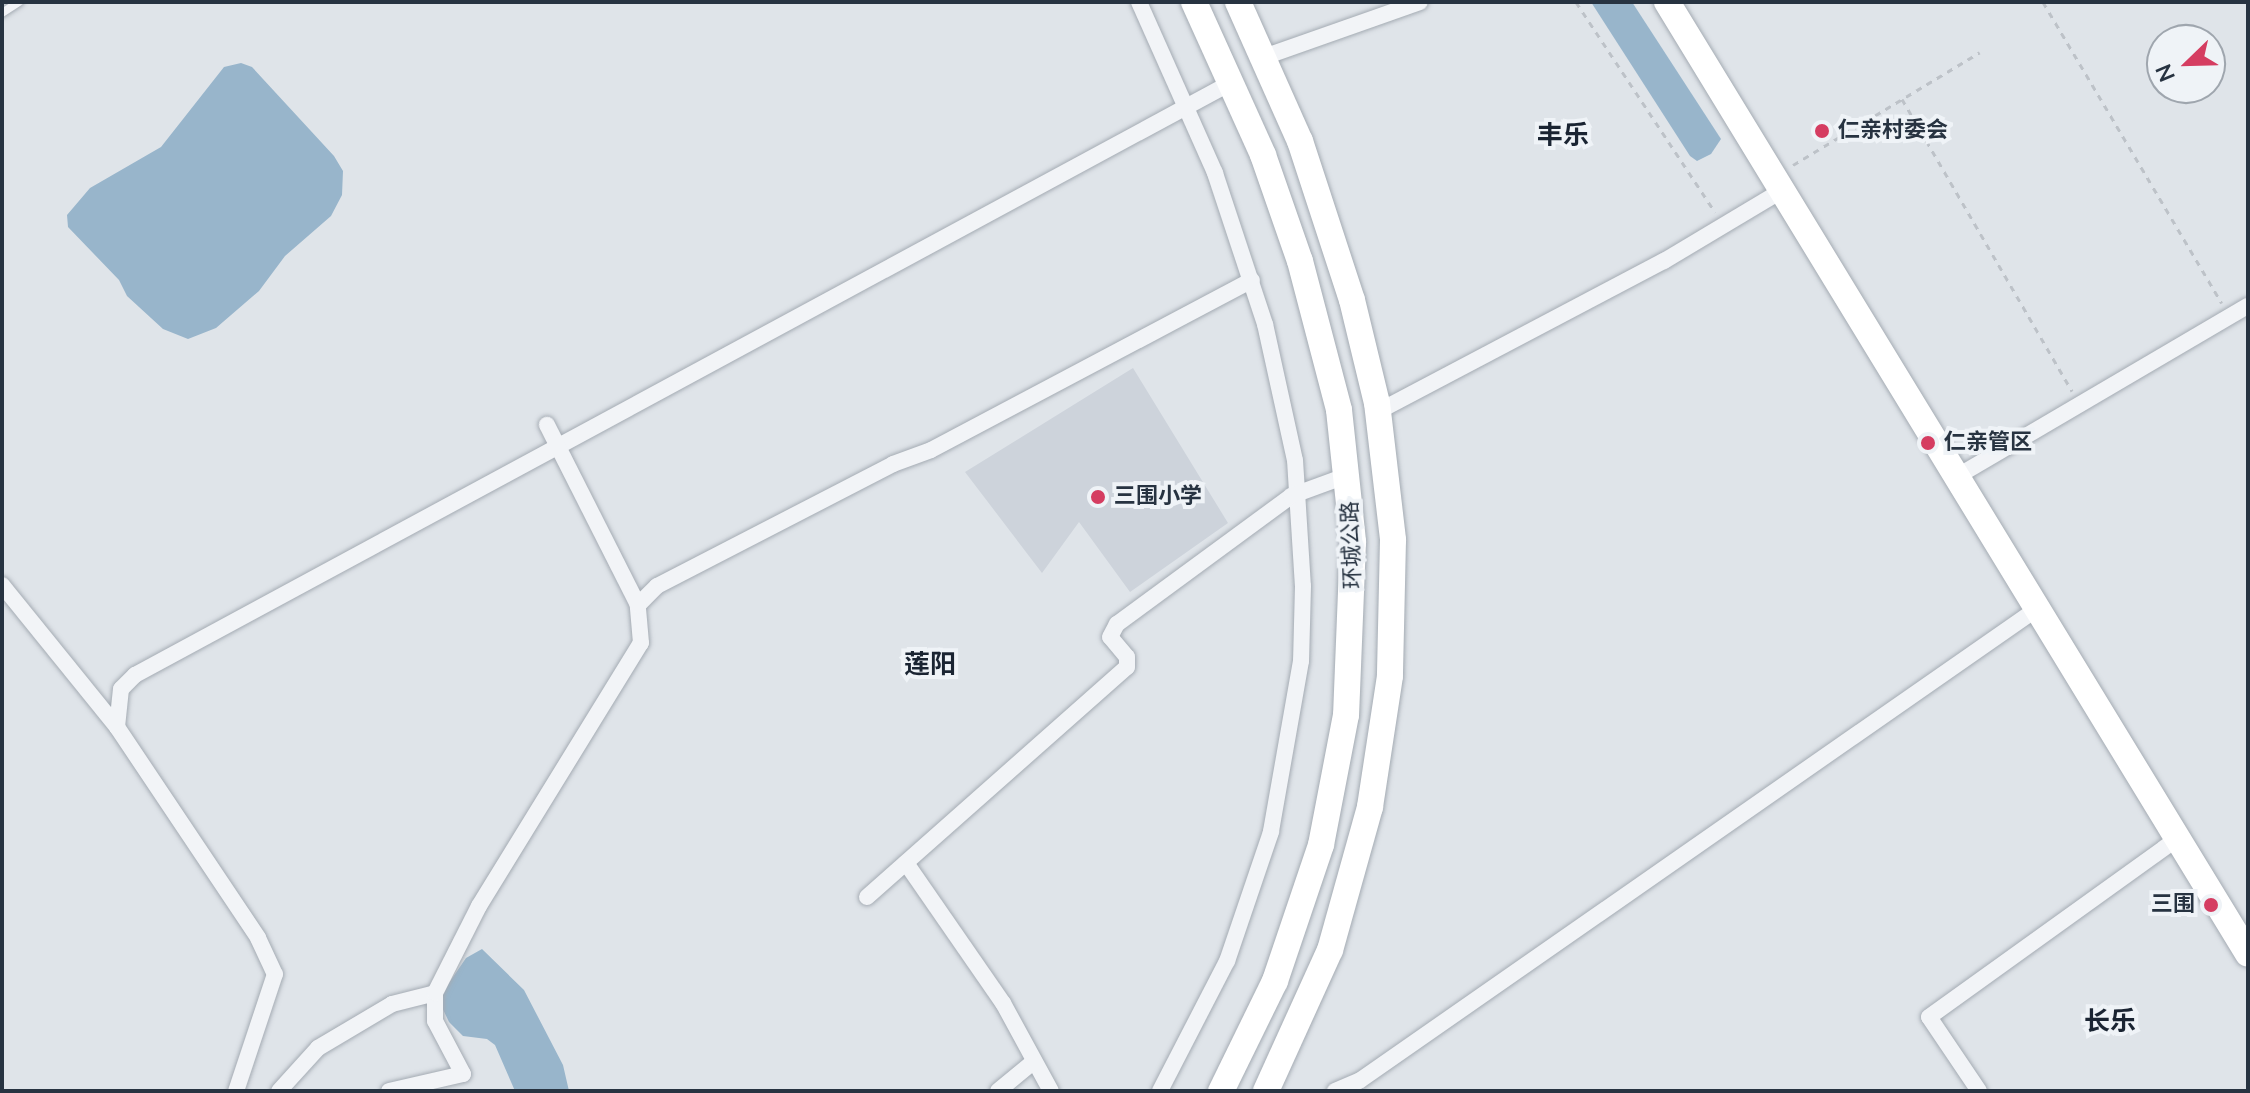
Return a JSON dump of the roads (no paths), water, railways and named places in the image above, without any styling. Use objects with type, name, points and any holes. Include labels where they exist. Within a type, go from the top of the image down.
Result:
[{"type":"main road","name":"环城公路","points":[[1194,2],[1232,82],[1282,208],[1314,311],[1348,475],[1353,631],[1332,798],[1293,936],[1221,1091]]},
{"type":"main road","name":"环城公路","points":[[1238,2],[1264,57],[1333,236],[1379,411],[1394,586],[1379,763],[1359,855],[1330,950],[1266,1091]]},
{"type":"main road","points":[[1667,2],[2248,954]]},
{"type":"street","points":[[1139,2],[1188,107],[1252,280],[1289,420],[1299,493],[1301,661],[1271,832],[1227,961],[1160,1091]]},
{"type":"street","points":[[1264,57],[1420,2]]},
{"type":"street","points":[[117,727],[121,689],[135,675],[1232,82]]},
{"type":"street","points":[[1379,411],[1724,225],[1777,184]]},
{"type":"street","points":[[638,605],[657,586],[893,464],[931,450],[1252,280]]},
{"type":"street","points":[[1956,477],[2248,306]]},
{"type":"street","points":[[389,1091],[463,1074],[435,1021],[435,993],[479,906],[637,651],[643,623],[638,605],[547,425]]},
{"type":"street","points":[[867,897],[1127,667],[1127,657],[1110,637],[1117,624],[1299,493],[1348,475]]},
{"type":"street","points":[[2,585],[117,727],[258,938],[275,974],[236,1091]]},
{"type":"street","points":[[1335,1091],[1359,1081],[2038,608]]},
{"type":"street","points":[[1979,1091],[1929,1017],[2178,838]]},
{"type":"street","points":[[906,863],[1003,1003],[1051,1091]]},
{"type":"street","points":[[279,1091],[318,1048],[392,1004],[435,993]]},
{"type":"street","points":[[998,1091],[1033,1062]]},
{"type":"lane","points":[[2,13],[19,2]]},
{"type":"water","points":[[1591,2],[1632,2],[1721,139],[1711,154],[1697,161],[1690,156]]},
{"type":"water","points":[[241,63],[252,67],[334,156],[343,171],[342,195],[331,216],[285,256],[259,291],[216,328],[188,339],[163,329],[127,296],[119,280],[68,227],[67,215],[90,188],[161,147],[224,67]]},
{"type":"water","points":[[482,949],[524,990],[563,1065],[569,1091],[515,1091],[495,1045],[487,1039],[463,1036],[449,1022],[438,999],[466,958]]},
{"type":"place","name":"仁亲村委会","points":[[1822,131]]},
{"type":"place","name":"仁亲管区","points":[[1928,443]]},
{"type":"place","name":"三围小学","points":[[1098,497]]},
{"type":"place","name":"三围","points":[[2211,905]]},
{"type":"district","name":"丰乐","points":[[1563,136]]},
{"type":"district","name":"莲阳","points":[[930,665]]},
{"type":"district","name":"长乐","points":[[2110,1022]]}]
